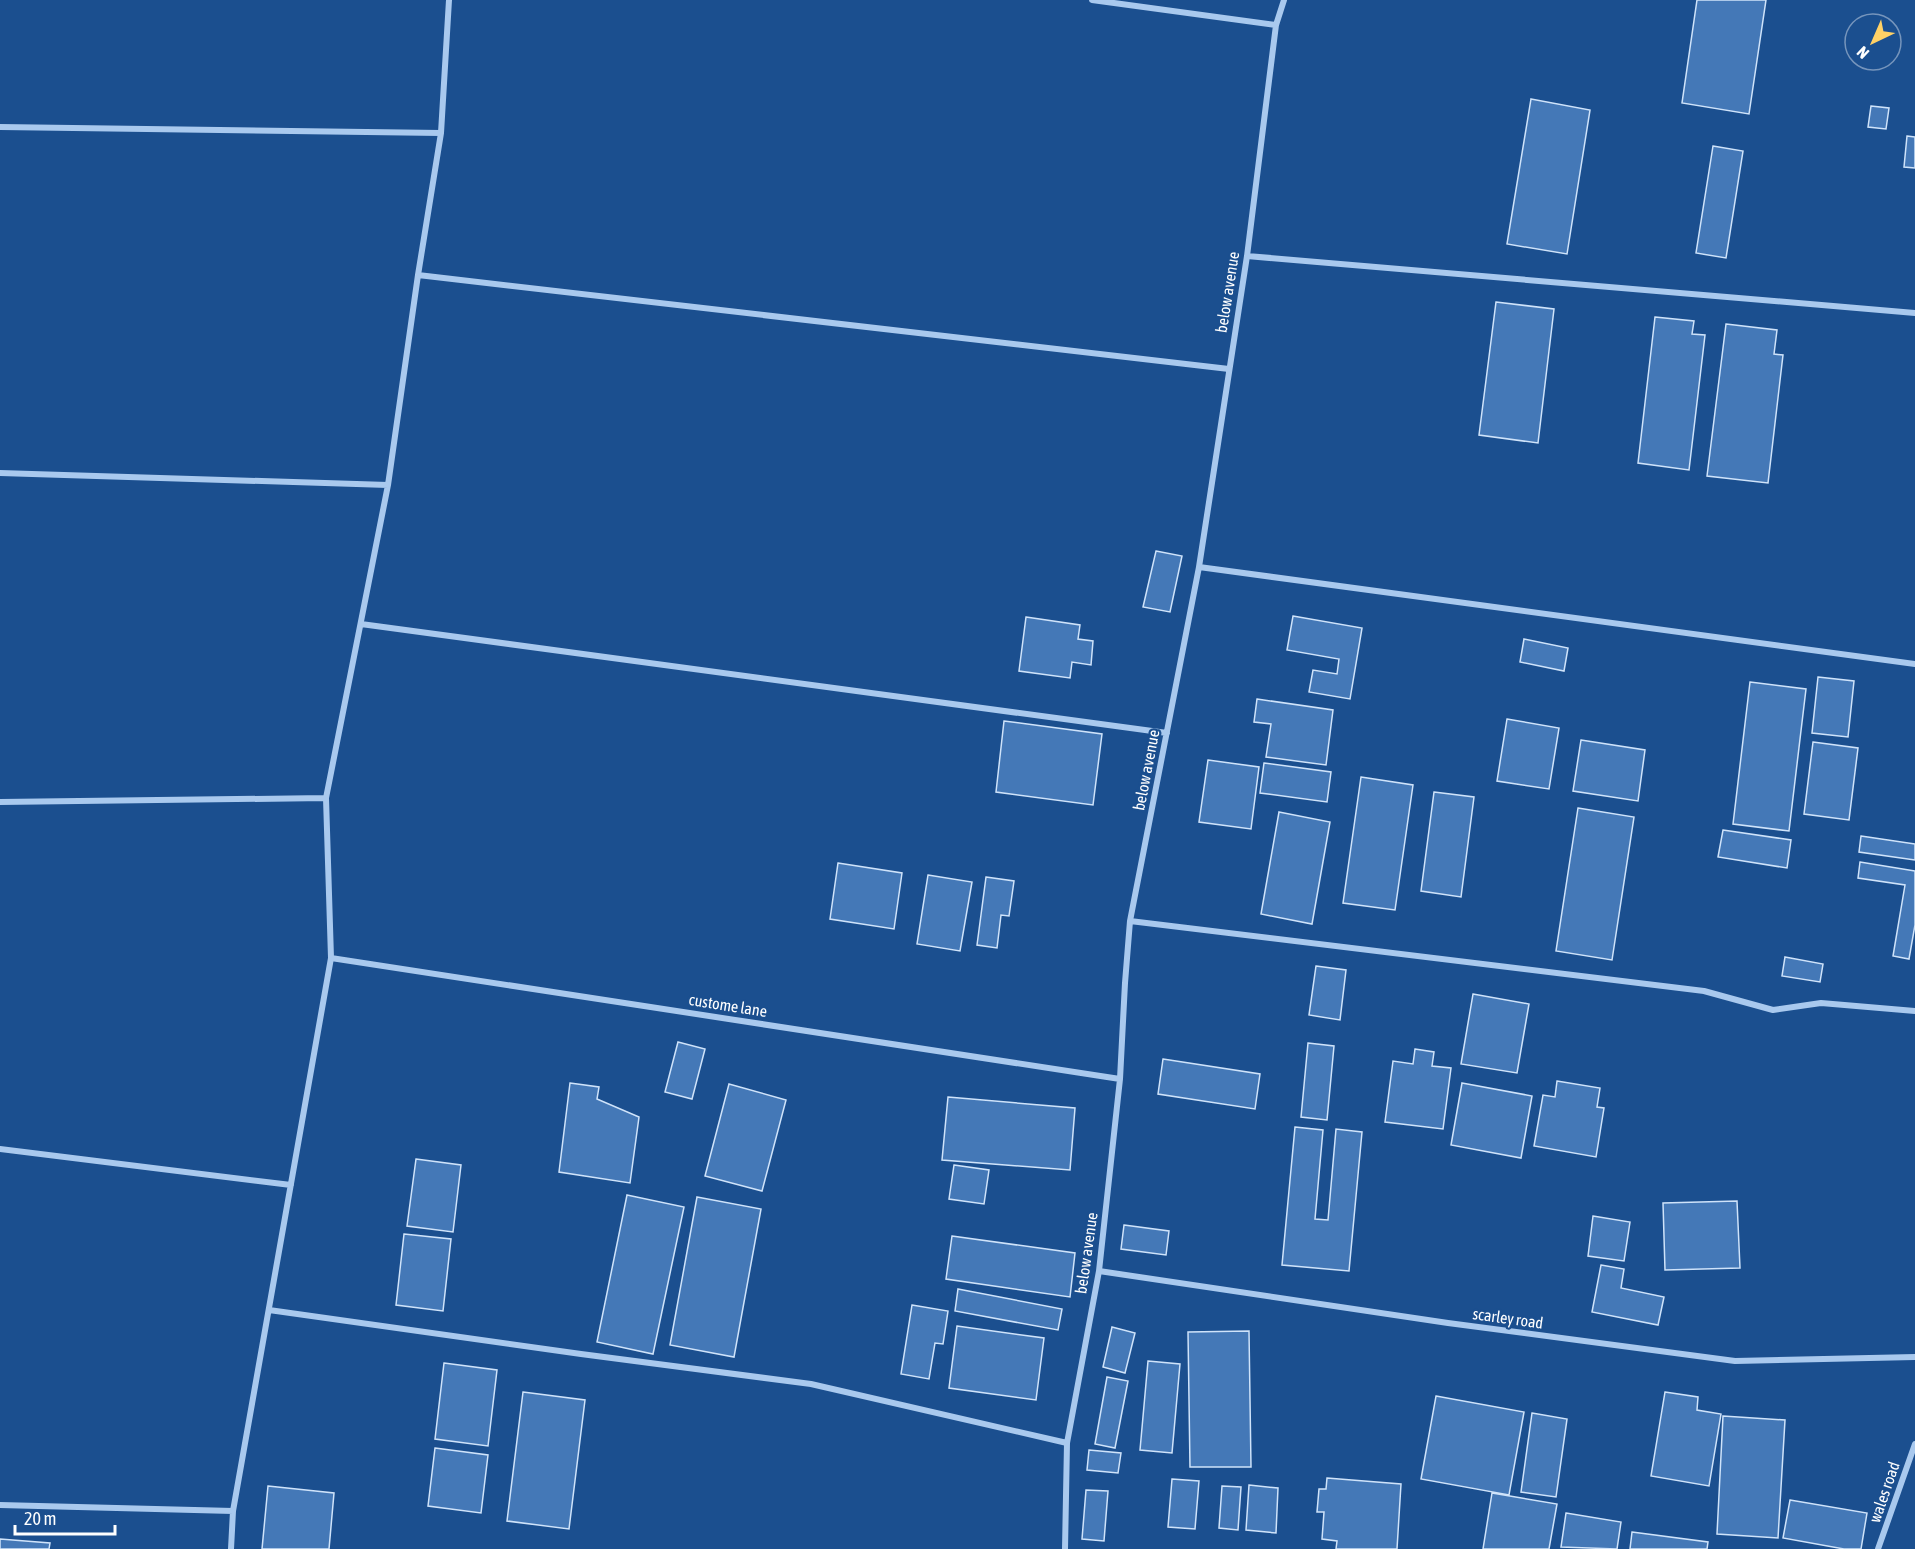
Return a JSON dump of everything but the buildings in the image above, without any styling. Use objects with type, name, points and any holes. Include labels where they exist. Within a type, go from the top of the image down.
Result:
[{"type":"street","points":[[231,1549],[233,1510],[331,958],[326,798],[388,485],[441,133],[449,0]]},
{"type":"street","points":[[1092,0],[1276,25]]},
{"type":"street","name":"below avenue","points":[[1065,1549],[1066,1443],[1099,1271],[1120,1079],[1130,921],[1199,567],[1247,256],[1276,25],[1284,0]]},
{"type":"street","points":[[0,127],[441,133]]},
{"type":"street","points":[[1247,256],[1915,314]]},
{"type":"street","points":[[418,275],[1229,369]]},
{"type":"street","points":[[0,473],[388,485]]},
{"type":"street","points":[[1199,567],[1915,664]]},
{"type":"street","points":[[361,624],[1167,733]]},
{"type":"street","points":[[0,802],[326,798]]},
{"type":"street","points":[[1130,921],[1704,991],[1773,1010],[1821,1003],[1915,1011]]},
{"type":"street","name":"custome lane","points":[[331,958],[1120,1079]]},
{"type":"street","points":[[0,1149],[291,1185]]},
{"type":"street","name":"scarley road","points":[[1099,1271],[1436,1322],[1735,1361],[1915,1357]]},
{"type":"street","points":[[269,1310],[811,1384],[1066,1443]]},
{"type":"street","name":"wales road","points":[[1878,1549],[1915,1444]]},
{"type":"street","points":[[0,1505],[233,1510]]}]
